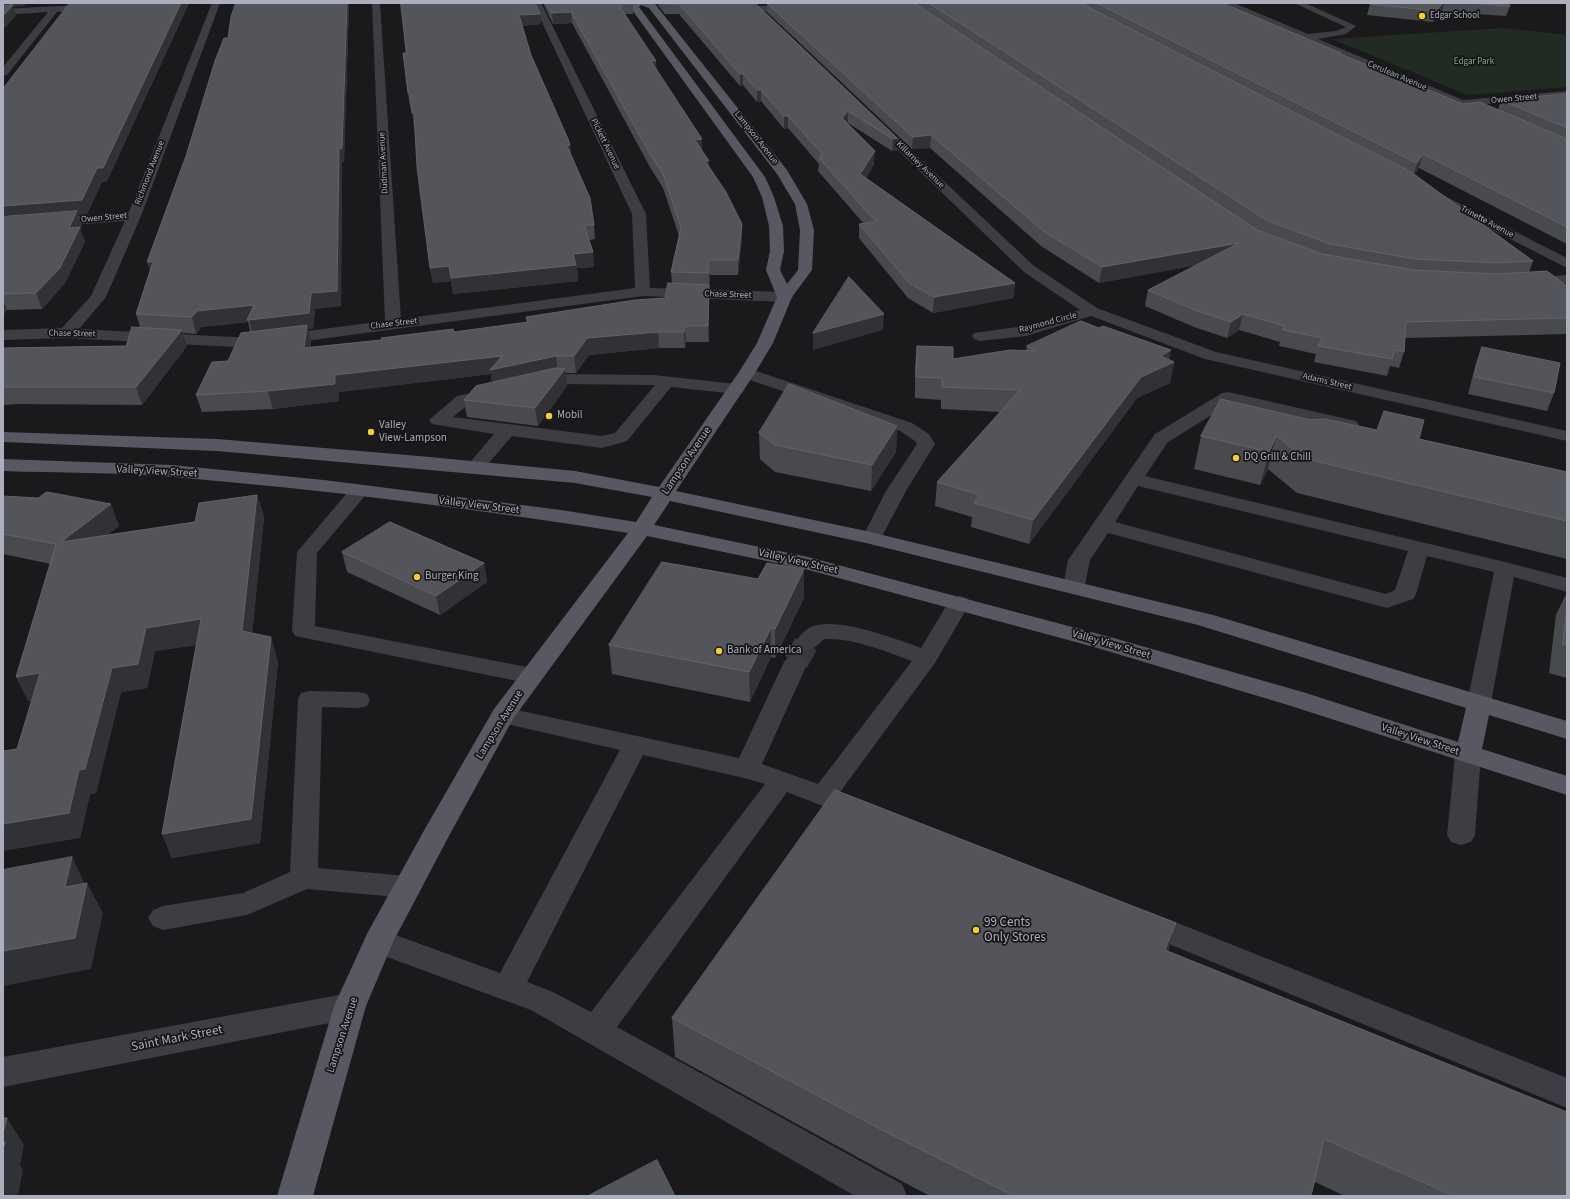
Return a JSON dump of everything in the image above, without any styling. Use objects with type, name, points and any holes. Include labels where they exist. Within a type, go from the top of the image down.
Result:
[{"type":"main road","name":"Lampson Avenue","points":[[638,3],[634,7],[759,177],[768,197],[776,226],[777,251],[772,270],[785,297]]},
{"type":"main road","name":"Lampson Avenue","points":[[295,1196],[350,1006],[379,941],[408,887],[503,715],[642,529],[765,343],[785,297],[805,270],[807,230],[801,204],[784,173],[652,6],[642,3]]},
{"type":"main road","points":[[3,437],[217,445],[576,477],[665,494],[872,538],[1074,586],[1205,620],[1567,730]]},
{"type":"main road","name":"Valley View Street","points":[[3,465],[172,471],[359,491],[561,516],[642,529],[808,563],[959,603],[1297,699],[1567,786]]},
{"type":"main road","points":[[1468,755],[1480,703]]},
{"type":"street","name":"Richmond Avenue","points":[[67,333],[98,297],[134,216],[216,3]]},
{"type":"street","name":"Dudman Avenue","points":[[376,3],[392,324]]},
{"type":"street","name":"Pickett Avenue","points":[[537,3],[639,214],[643,292]]},
{"type":"street","name":"Cerulean Avenue","points":[[1227,3],[1496,118]]},
{"type":"street","points":[[1298,3],[1352,26],[1349,30],[1337,33],[1306,37]]},
{"type":"street","points":[[3,12],[108,6]]},
{"type":"street","points":[[767,20],[756,9],[810,6]]},
{"type":"street","points":[[3,73],[55,9]]},
{"type":"street","points":[[1322,27],[1337,33]]},
{"type":"street","name":"Owen Street","points":[[1461,103],[1567,94]]},
{"type":"street","name":"Killarney Avenue","points":[[870,118],[1030,269],[1092,311]]},
{"type":"street","name":"Trinette Avenue","points":[[1426,191],[1567,264]]},
{"type":"street","name":"Owen Street","points":[[3,226],[134,216]]},
{"type":"street","points":[[1514,283],[1567,279]]},
{"type":"street","name":"Chase Street","points":[[3,335],[67,333],[252,342],[643,292],[785,297]]},
{"type":"street","name":"Raymond Circle","points":[[980,336],[1026,331],[1092,311]]},
{"type":"street","name":"Adams Street","points":[[1092,311],[1211,356],[1567,436]]},
{"type":"street","points":[[746,373],[906,427],[924,438],[926,444],[896,491],[872,538]]},
{"type":"street","points":[[667,381],[621,437],[602,442],[438,420],[463,400],[558,379],[667,381],[736,389]]},
{"type":"street","points":[[1074,586],[1079,560],[1161,438],[1228,397],[1367,429]]},
{"type":"street","points":[[475,467],[507,430]]},
{"type":"street","points":[[1133,479],[1505,568],[1567,585]]},
{"type":"street","points":[[359,491],[307,552],[303,631],[532,676]]},
{"type":"street","points":[[1102,525],[1387,601],[1405,594],[1419,548]]},
{"type":"street","points":[[1480,703],[1505,568]]},
{"type":"street","points":[[823,796],[927,658],[959,603]]},
{"type":"street","points":[[747,769],[801,653],[818,632],[831,631],[859,634],[927,658]]},
{"type":"street","points":[[304,878],[310,698],[358,700]]},
{"type":"street","points":[[503,715],[636,743],[747,769],[782,780],[881,818]]},
{"type":"street","points":[[508,988],[636,743]]},
{"type":"street","points":[[1461,835],[1468,755]]},
{"type":"street","points":[[596,1031],[782,780]]},
{"type":"street","points":[[163,918],[247,904],[304,878],[408,887]]},
{"type":"street","points":[[1122,912],[1567,1093]]},
{"type":"street","points":[[379,941],[542,1001],[889,1196]]},
{"type":"street","name":"Saint Mark Street","points":[[3,1072],[350,1006]]},
{"type":"green space","name":"Edgar Park","points":[[1503,28],[1567,35],[1567,87],[1468,95],[1332,39]]},
{"type":"building","points":[[70,3],[181,3],[103,168],[97,168],[82,200],[3,206],[3,89]]},
{"type":"building","points":[[236,3],[347,3],[342,148],[339,149],[337,291],[311,293],[309,313],[249,320],[247,320],[254,305],[197,311],[192,317],[136,314],[153,262],[147,262],[186,156],[215,61],[224,38],[228,38],[231,17]]},
{"type":"building","points":[[401,3],[535,3],[540,14],[519,15],[531,55],[568,139],[570,145],[567,146],[590,198],[594,225],[584,225],[593,252],[573,254],[576,265],[451,278],[449,266],[430,268],[417,167],[414,113],[412,113],[408,93],[403,53],[406,53]]},
{"type":"building","points":[[547,3],[633,4],[618,4],[656,61],[651,61],[702,139],[695,140],[709,161],[705,161],[726,192],[742,224],[738,260],[709,260],[709,273],[671,272],[681,228],[663,174],[651,156],[571,12],[552,13]]},
{"type":"building","points":[[664,3],[755,3],[897,138],[893,139],[848,111],[842,118],[875,151],[860,174],[1015,283],[934,297],[909,283],[859,224],[876,222],[819,158],[822,154],[788,116],[784,116],[761,90],[757,90],[743,74],[740,74],[679,4]]},
{"type":"building","points":[[767,3],[914,3],[1257,230],[1322,254],[1414,270],[1496,274],[1547,271],[1567,286],[1567,318],[1406,322],[1404,352],[1395,350],[1392,359],[1318,346],[1322,338],[1283,330],[1284,326],[1243,314],[1231,322],[1197,311],[1148,290],[1239,243],[1102,267],[1043,231],[931,135],[913,137]]},
{"type":"building","points":[[929,3],[1080,3],[1411,172],[1533,261],[1496,263],[1415,259],[1330,244],[1268,221]]},
{"type":"building","points":[[1097,3],[1222,3],[1341,53],[1338,53],[1463,104],[1480,102],[1567,139],[1567,227],[1423,154],[1417,163]]},
{"type":"building","points":[[1443,3],[1436,11],[1370,4]]},
{"type":"building","points":[[1471,3],[1508,3],[1510,6]]},
{"type":"building","points":[[13,5],[3,16],[3,6]]},
{"type":"building","points":[[1567,94],[1567,128],[1501,100]]},
{"type":"building","points":[[77,211],[69,228],[80,227],[60,268],[36,293],[3,294],[3,217]]},
{"type":"building","points":[[849,277],[884,314],[813,333]]},
{"type":"building","points":[[668,283],[709,285],[708,326],[685,326],[684,332],[658,332],[587,338],[574,356],[556,356],[490,370],[502,356],[335,375],[335,384],[268,391],[196,395],[212,362],[228,361],[241,333],[307,325],[304,348],[382,340],[381,338],[453,329],[454,332],[528,322],[526,317],[635,300],[665,298]]},
{"type":"building","points":[[1081,321],[1099,328],[1103,326],[1171,350],[1161,356],[1174,362],[1141,377],[1033,520],[974,503],[980,495],[937,482],[1020,390],[942,387],[942,378],[916,377],[917,346],[953,347],[953,359],[1010,350],[1035,351],[1027,346]]},
{"type":"building","points":[[132,327],[182,330],[136,387],[3,387],[3,348],[126,346]]},
{"type":"building","points":[[1482,347],[1560,363],[1554,393],[1474,377]]},
{"type":"building","points":[[556,368],[565,369],[535,408],[464,400],[476,386]]},
{"type":"building","points":[[789,384],[897,426],[872,465],[775,445],[759,433]]},
{"type":"building","points":[[1221,399],[1311,420],[1325,419],[1377,430],[1384,411],[1424,420],[1419,439],[1567,472],[1567,521],[1306,459],[1276,436],[1269,452],[1201,436]]},
{"type":"building","points":[[47,492],[111,504],[61,542],[195,522],[199,503],[257,495],[242,631],[271,637],[251,819],[162,834],[201,619],[146,628],[138,664],[112,668],[85,769],[79,770],[69,813],[3,824],[3,751],[17,749],[40,673],[16,677],[56,544],[3,534],[3,496],[38,498]]},
{"type":"building","points":[[390,522],[484,563],[436,596],[342,552]]},
{"type":"building","points":[[662,562],[758,579],[767,563],[804,569],[775,629],[771,628],[749,672],[609,645]]},
{"type":"building","points":[[1567,608],[1567,645],[1563,644]]},
{"type":"building","points":[[835,790],[1176,923],[1165,950],[1567,1112],[1567,1196],[1454,1196],[1324,1139],[1311,1196],[1014,1196],[882,1130],[672,1018]]},
{"type":"building","points":[[72,857],[65,887],[87,883],[75,938],[3,951],[3,870]]},
{"type":"building","points":[[3,1118],[7,1118],[3,1133]]},
{"type":"building","points":[[657,1160],[675,1196],[588,1196]]},
{"type":"tunnel","points":[[796,662],[806,644]]},
{"type":"place","name":"Edgar School","points":[[1422,16]]},
{"type":"place","name":"Mobil","points":[[549,416]]},
{"type":"place","name":"Valley View-Lampson","points":[[371,432]]},
{"type":"place","name":"DQ Grill & Chill","points":[[1236,458]]},
{"type":"place","name":"Burger King","points":[[417,577]]},
{"type":"place","name":"Bank of America","points":[[719,651]]},
{"type":"place","name":"99 Cents Only Stores","points":[[976,930]]}]
